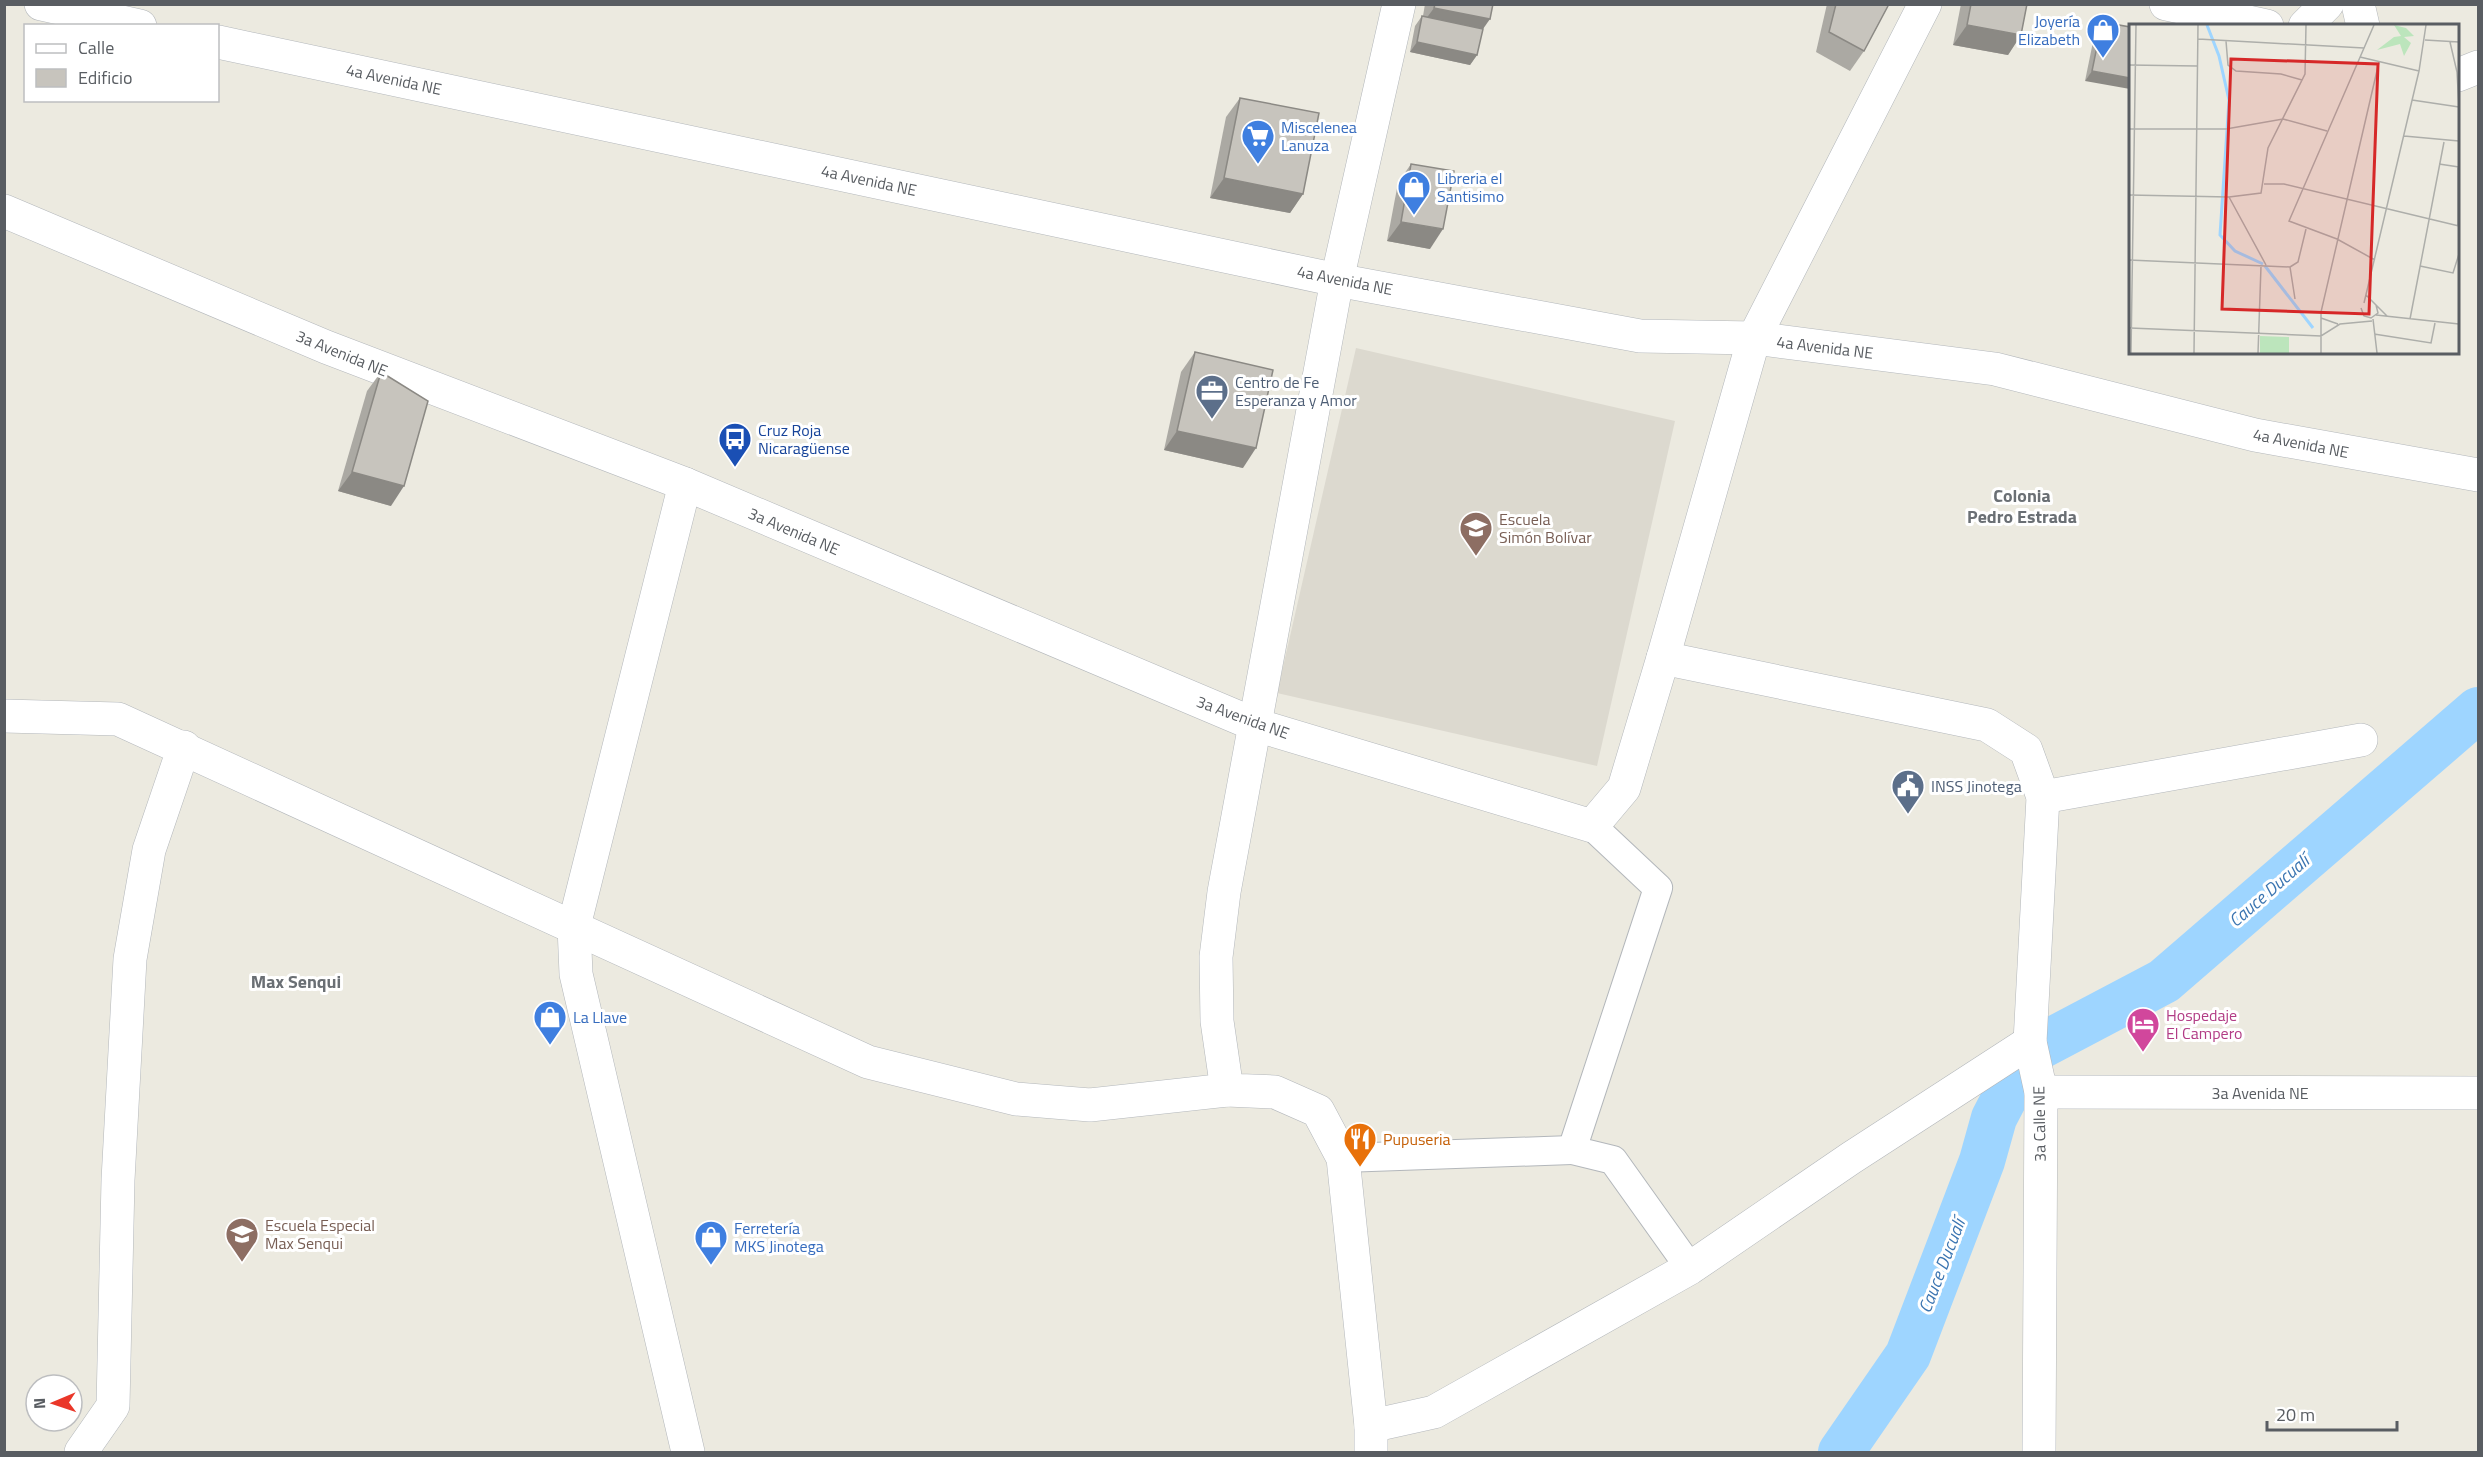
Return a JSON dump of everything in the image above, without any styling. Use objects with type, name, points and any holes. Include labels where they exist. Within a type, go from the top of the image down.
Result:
[{"type":"street","points":[[41,4],[131,24]]},
{"type":"street","points":[[1227,1090],[1217,1021],[1216,957],[1224,892],[1337,280],[1399,4]]},
{"type":"street","points":[[1572,1150],[1658,888],[1592,826],[1624,788],[1754,338],[1925,4]]},
{"type":"street","points":[[2166,4],[2258,24]]},
{"type":"street","points":[[2308,24],[2327,4]]},
{"type":"street","points":[[2358,4],[2363,24]]},
{"type":"street","name":"4a Avenida NE","points":[[219,42],[1337,280],[1640,336],[1754,338],[1995,369],[2255,435],[2478,475]]},
{"type":"street","points":[[2459,74],[2478,67]]},
{"type":"street","points":[[2459,87],[2478,94]]},
{"type":"street","name":"3a Avenida NE","points":[[4,211],[326,347],[685,484],[1256,725],[1592,826]]},
{"type":"street","points":[[685,484],[574,926],[576,974],[688,1452]]},
{"type":"street","points":[[1663,658],[1987,725],[2026,750],[2043,797],[2361,740]]},
{"type":"street","points":[[4,716],[118,719],[184,747],[868,1062],[1016,1099],[1090,1105],[1227,1090],[1275,1092],[1318,1111],[1343,1158],[1371,1439],[1434,1412],[1690,1268],[1851,1158],[2030,1042]]},
{"type":"street","points":[[81,1452],[112,1406],[118,1180],[130,959],[149,850],[184,747]]},
{"type":"street","name":"3a Calle NE","points":[[2039,1452],[2041,1092],[2030,1042],[2043,797]]},
{"type":"street","name":"3a Avenida NE","points":[[2041,1092],[2478,1094]]},
{"type":"street","points":[[1343,1158],[1572,1150],[1613,1160],[1690,1268]]},
{"type":"shaded area","name":"Escuela Simón Bolívar","points":[[1356,348],[1675,421],[1597,766],[1277,693]]},
{"type":"building","points":[[1435,4],[1493,4],[1490,19],[1434,8]]},
{"type":"building","points":[[1836,4],[1889,4],[1864,51],[1829,32]]},
{"type":"building","points":[[1971,4],[2027,4],[2021,35],[1967,25]]},
{"type":"building","points":[[1422,16],[1483,29],[1477,55],[1417,42]]},
{"type":"building","points":[[2102,22],[2129,27],[2129,78],[2092,71]]},
{"type":"building","name":"Miscelenea Lanuza","points":[[1240,98],[1319,113],[1303,194],[1224,178]]},
{"type":"building","points":[[1411,164],[1454,171],[1443,229],[1401,222]]},
{"type":"building","name":"Centro de Fe Esperanza y Amor","points":[[1195,352],[1273,370],[1256,448],[1177,431]]},
{"type":"building","points":[[381,372],[428,401],[404,486],[352,472]]},
{"type":"waterway","name":"Cauce Ducualí","points":[[2041,1046],[2164,981],[2478,710]]},
{"type":"waterway","name":"Cauce Ducualí","points":[[1841,1452],[1908,1355],[1982,1161],[1994,1118],[2020,1068]]},
{"type":"place","name":"Joyería Elizabeth","points":[[2103,59]]},
{"type":"place","name":"Miscelenea Lanuza","points":[[1258,165]]},
{"type":"place","name":"Libreria el Santisimo","points":[[1414,216]]},
{"type":"place","name":"Centro de Fe Esperanza y Amor","points":[[1212,420]]},
{"type":"place","name":"Cruz Roja Nicaragüense","points":[[735,468]]},
{"type":"place","name":"Escuela Simón Bolívar","points":[[1476,557]]},
{"type":"place","name":"INSS Jinotega","points":[[1908,815]]},
{"type":"place","name":"La Llave","points":[[550,1046]]},
{"type":"place","name":"Hospedaje El Campero","points":[[2143,1053]]},
{"type":"place","name":"Pupuseria","points":[[1360,1168]]},
{"type":"place","name":"Escuela Especial Max Senqui","points":[[242,1263]]},
{"type":"place","name":"Ferretería MKS Jinotega","points":[[711,1266]]},
{"type":"district","name":"Colonia Pedro Estrada","points":[[2022,506]]},
{"type":"district","name":"Max Senqui","points":[[296,982]]}]
